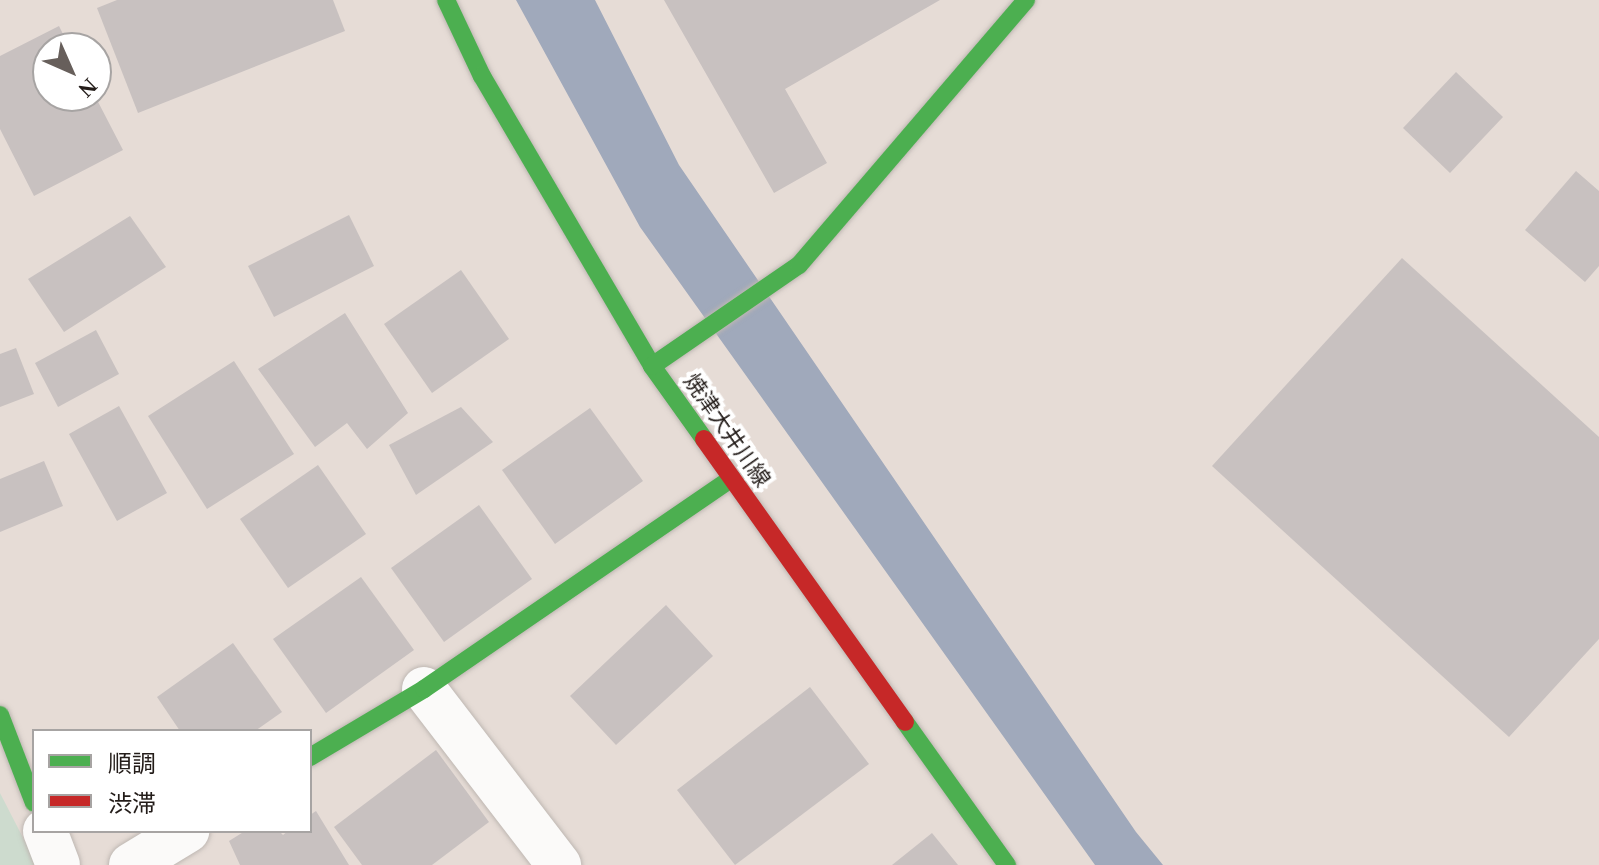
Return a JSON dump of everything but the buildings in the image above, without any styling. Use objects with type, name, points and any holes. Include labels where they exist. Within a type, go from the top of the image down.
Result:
[{"type":"street","name":"焼津大井川線","points":[[446,0],[482,76],[652,366],[1007,865]]},
{"type":"street","points":[[652,366],[691,343],[799,265],[1026,0]]},
{"type":"street","points":[[312,756],[424,689],[732,478]]},
{"type":"street","points":[[424,689],[559,865]]},
{"type":"street","points":[[0,715],[32,798]]},
{"type":"street","points":[[46,833],[58,865]]},
{"type":"street","points":[[131,865],[184,833]]},
{"type":"green space","points":[[0,793],[37,865],[0,865]]},
{"type":"water","points":[[516,0],[595,0],[679,165],[1136,832],[1163,865],[1095,865],[640,227]]},
{"type":"traffic: fast","points":[[446,0],[482,76],[652,366],[704,439]]},
{"type":"traffic: fast","points":[[652,366],[799,265],[1026,0]]},
{"type":"traffic: fast","points":[[312,756],[424,689],[732,478]]},
{"type":"traffic: fast","points":[[0,715],[32,798]]},
{"type":"traffic: fast","points":[[905,722],[1007,865]]},
{"type":"traffic: jam","points":[[704,439],[905,722]]}]
